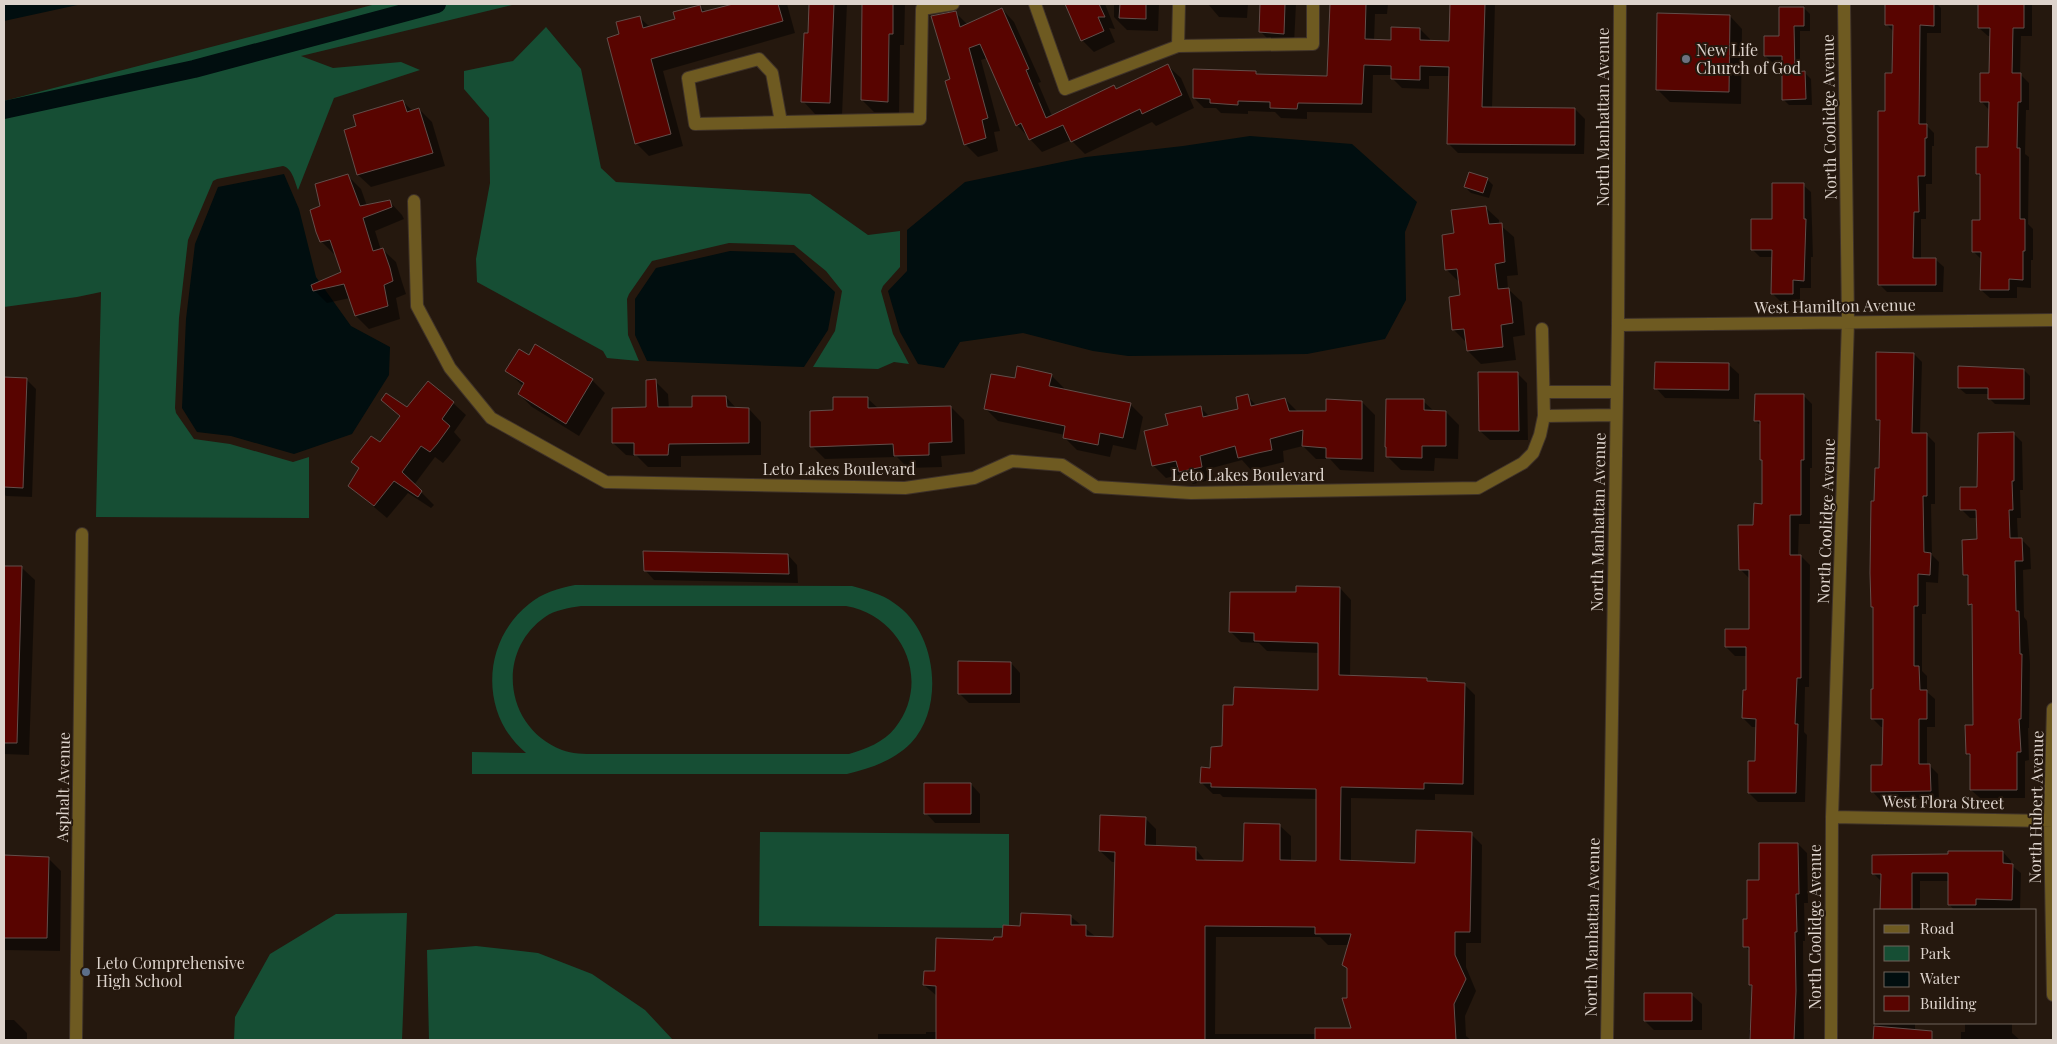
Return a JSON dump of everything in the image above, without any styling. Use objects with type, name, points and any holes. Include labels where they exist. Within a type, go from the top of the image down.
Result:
[{"type":"street","points":[[781,122],[772,72],[759,59],[688,78],[695,124],[920,119],[922,9],[953,4]]},
{"type":"street","points":[[1035,4],[1065,89],[1178,46],[1313,44],[1313,4]]},
{"type":"street","points":[[1178,46],[1179,4]]},
{"type":"street","name":"North Manhattan Avenue","points":[[1607,1040],[1618,325],[1620,4]]},
{"type":"street","name":"North Coolidge Avenue","points":[[1830,1040],[1832,817],[1848,322],[1844,4]]},
{"type":"street","name":"Leto Lakes Boulevard","points":[[414,200],[417,306],[450,368],[491,418],[606,482],[905,488],[974,478],[1012,461],[1062,466],[1096,487],[1191,494],[1478,488],[1524,463],[1532,453],[1540,435],[1544,416],[1542,329]]},
{"type":"street","name":"West Hamilton Avenue","points":[[1618,325],[2053,320]]},
{"type":"street","points":[[1544,392],[1616,392]]},
{"type":"street","points":[[1544,416],[1616,415]]},
{"type":"street","name":"Asphalt Avenue","points":[[76,1040],[82,534]]},
{"type":"street","name":"North Hubert Avenue","points":[[2053,709],[2051,820],[2053,996]]},
{"type":"street","name":"West Flora Street","points":[[1832,817],[2051,820]]},
{"type":"green space","points":[[376,4],[516,4],[301,56],[333,68],[401,62],[420,70],[334,98],[298,190],[291,172],[283,166],[213,181],[188,240],[179,318],[176,413],[194,439],[230,444],[293,462],[309,457],[309,518],[96,517],[101,292],[4,307],[4,101]]},
{"type":"green space","points":[[546,27],[581,69],[601,168],[616,182],[810,194],[868,235],[900,231],[900,267],[883,286],[881,291],[893,334],[909,364],[894,362],[878,369],[813,367],[835,331],[842,291],[826,271],[794,245],[729,243],[652,261],[627,299],[628,335],[639,361],[607,358],[603,351],[477,282],[476,259],[490,183],[489,118],[464,89],[464,71],[513,61]]},
{"type":"green space","points":[[575,585],[852,586],[874,593],[894,603],[908,615],[919,631],[927,649],[931,669],[932,690],[929,709],[922,727],[911,743],[897,755],[881,763],[847,774],[472,774],[472,752],[526,753],[511,737],[500,718],[494,698],[492,678],[495,657],[502,637],[513,619],[534,600],[557,589]],"holes":[[[581,606],[846,606],[866,612],[883,623],[896,637],[906,653],[911,671],[911,691],[906,710],[895,728],[880,741],[849,754],[574,753],[562,750],[543,739],[528,725],[518,707],[513,688],[513,669],[519,649],[529,632],[545,617],[557,611]]]},
{"type":"green space","points":[[760,832],[1009,834],[1009,928],[759,926]]},
{"type":"green space","points":[[407,913],[402,1040],[234,1040],[235,1017],[270,954],[336,914]]},
{"type":"green space","points":[[476,946],[538,953],[592,974],[645,1010],[673,1040],[429,1040],[427,950]]},
{"type":"water","points":[[4,4],[82,4],[4,21]]},
{"type":"water","points":[[1250,136],[1352,144],[1417,202],[1405,232],[1406,300],[1385,339],[1307,354],[1128,356],[1093,351],[1023,333],[960,342],[944,368],[918,364],[900,332],[888,291],[907,271],[907,230],[965,182],[1086,157]]},
{"type":"water","points":[[284,174],[299,209],[316,277],[351,326],[390,347],[389,375],[352,434],[294,454],[231,436],[197,432],[182,408],[186,319],[195,244],[218,187]]},
{"type":"water","points":[[730,251],[794,253],[835,292],[828,330],[804,367],[647,361],[635,335],[635,299],[656,268]]},
{"type":"building","points":[[733,4],[778,4],[783,21],[651,59],[671,134],[635,144],[607,38],[619,34],[616,22],[640,16],[643,28],[675,19],[673,12],[700,5],[702,12]]},
{"type":"building","points":[[809,4],[834,4],[830,103],[801,102],[804,33],[808,33]]},
{"type":"building","points":[[862,4],[893,4],[893,34],[889,34],[888,102],[861,100]]},
{"type":"building","points":[[1065,4],[1099,4],[1105,17],[1098,17],[1104,31],[1081,41]]},
{"type":"building","points":[[1120,4],[1146,4],[1146,19],[1119,18]]},
{"type":"building","points":[[1260,4],[1285,4],[1284,34],[1259,32]]},
{"type":"building","points":[[1330,4],[1366,4],[1365,39],[1391,40],[1391,27],[1420,28],[1420,40],[1449,41],[1450,4],[1485,4],[1482,107],[1575,108],[1575,145],[1447,144],[1449,67],[1420,66],[1420,80],[1391,79],[1391,66],[1364,65],[1362,104],[1298,103],[1297,109],[1270,108],[1270,102],[1238,101],[1238,105],[1210,103],[1210,99],[1193,98],[1193,69],[1256,71],[1256,74],[1327,76]]},
{"type":"building","points":[[1885,4],[1934,4],[1934,26],[1920,25],[1919,124],[1927,124],[1927,138],[1925,138],[1925,176],[1918,176],[1919,212],[1914,212],[1913,258],[1936,258],[1936,285],[1878,285],[1878,111],[1885,111],[1885,73],[1892,73],[1893,25],[1885,25]]},
{"type":"building","points":[[1978,4],[2024,4],[2024,28],[2013,28],[2012,73],[2021,73],[2021,102],[2018,102],[2017,148],[2020,148],[2020,219],[2025,219],[2025,251],[2023,251],[2023,280],[2009,279],[2009,290],[1980,290],[1981,252],[1972,252],[1972,220],[1980,220],[1980,174],[1976,174],[1976,147],[1988,147],[1989,102],[1980,102],[1980,73],[1989,73],[1990,28],[1978,28]]},
{"type":"building","points":[[1779,7],[1804,7],[1804,26],[1794,26],[1795,72],[1805,71],[1806,99],[1782,100],[1782,56],[1764,56],[1764,36],[1779,36]]},
{"type":"building","points":[[1002,8],[1029,69],[1026,70],[1046,118],[1114,85],[1116,89],[1168,64],[1182,95],[1142,114],[1140,109],[1071,142],[1063,125],[1029,140],[1021,123],[1016,126],[980,44],[969,48],[988,118],[982,120],[986,138],[964,145],[945,81],[950,79],[931,16],[956,11],[960,27]]},
{"type":"building","points":[[1657,13],[1730,15],[1729,92],[1656,90]]},
{"type":"building","points":[[403,100],[407,112],[419,108],[433,153],[357,175],[344,130],[356,126],[353,115]]},
{"type":"building","points":[[1469,172],[1488,178],[1483,193],[1464,187]]},
{"type":"building","points":[[348,174],[360,206],[390,200],[392,207],[363,218],[373,251],[383,248],[390,268],[393,281],[384,285],[388,306],[355,316],[344,284],[313,291],[311,285],[341,272],[330,240],[320,242],[316,232],[310,210],[320,206],[315,184]]},
{"type":"building","points":[[1772,183],[1804,183],[1804,219],[1806,219],[1804,281],[1793,280],[1793,294],[1771,294],[1772,250],[1751,250],[1751,219],[1772,219]]},
{"type":"building","points":[[1486,206],[1489,224],[1502,223],[1505,262],[1495,264],[1498,289],[1509,288],[1513,323],[1501,325],[1503,347],[1467,351],[1464,329],[1452,330],[1449,297],[1460,295],[1457,269],[1445,270],[1442,235],[1454,233],[1451,210]]},
{"type":"building","points":[[535,344],[593,379],[566,424],[518,394],[524,383],[505,371],[519,349],[529,355]]},
{"type":"building","points":[[1876,352],[1914,353],[1912,433],[1927,433],[1927,496],[1923,496],[1924,552],[1931,553],[1930,575],[1918,574],[1918,606],[1914,606],[1914,666],[1919,666],[1920,690],[1927,690],[1927,719],[1919,719],[1919,764],[1930,764],[1931,791],[1871,792],[1871,765],[1882,765],[1883,719],[1871,719],[1873,607],[1871,607],[1870,573],[1871,501],[1874,501],[1875,468],[1879,468],[1880,420],[1876,420]]},
{"type":"building","points":[[1655,362],[1729,363],[1729,390],[1654,389]]},
{"type":"building","points":[[1017,366],[1052,374],[1049,386],[1131,403],[1123,438],[1100,433],[1098,445],[1063,438],[1065,426],[984,409],[991,374],[1015,378]]},
{"type":"building","points":[[1958,366],[2024,369],[2024,399],[1988,399],[1988,388],[1958,388]]},
{"type":"building","points":[[1478,372],[1518,372],[1519,431],[1479,431]]},
{"type":"building","points":[[4,377],[27,378],[23,488],[4,487]]},
{"type":"building","points":[[656,379],[658,407],[692,407],[692,396],[726,396],[727,407],[749,408],[749,443],[669,444],[668,455],[634,455],[634,443],[612,443],[612,408],[646,407],[646,380]]},
{"type":"building","points":[[428,381],[454,402],[442,419],[450,426],[437,444],[430,452],[421,446],[402,472],[422,491],[418,497],[394,481],[374,506],[348,486],[359,468],[351,462],[371,436],[380,442],[400,416],[381,400],[386,393],[407,407]]},
{"type":"building","points":[[1248,394],[1251,406],[1285,398],[1289,411],[1326,411],[1326,399],[1362,401],[1362,459],[1326,458],[1326,448],[1302,446],[1303,430],[1270,439],[1272,450],[1238,458],[1235,446],[1200,456],[1202,467],[1179,472],[1176,461],[1152,466],[1144,431],[1168,425],[1165,414],[1201,406],[1203,417],[1238,409],[1236,397]]},
{"type":"building","points":[[1755,394],[1804,394],[1804,460],[1801,460],[1801,515],[1790,515],[1790,555],[1801,555],[1801,678],[1797,678],[1795,724],[1798,724],[1796,793],[1748,793],[1748,761],[1755,761],[1756,719],[1742,718],[1743,690],[1746,690],[1746,647],[1725,647],[1725,629],[1749,629],[1749,570],[1739,570],[1738,525],[1753,525],[1754,503],[1762,504],[1760,421],[1754,421]]},
{"type":"building","points":[[833,397],[868,397],[868,408],[951,406],[952,442],[929,443],[929,455],[894,456],[893,444],[810,447],[810,411],[833,410]]},
{"type":"building","points":[[1386,399],[1424,399],[1424,410],[1446,411],[1446,446],[1422,446],[1422,458],[1386,457]]},
{"type":"building","points":[[2014,432],[2013,510],[2009,510],[2010,538],[2022,538],[2023,561],[2015,561],[2016,611],[2019,611],[2020,654],[2022,654],[2021,719],[2019,719],[2021,752],[2017,752],[2017,790],[1970,790],[1970,754],[1966,754],[1965,725],[1973,725],[1972,604],[1968,605],[1968,575],[1963,575],[1962,540],[1977,539],[1976,510],[1960,510],[1960,487],[1977,487],[1978,433]]},
{"type":"building","points":[[643,551],[788,554],[789,574],[644,571]]},
{"type":"building","points":[[4,566],[22,566],[17,743],[4,743]]},
{"type":"building","points":[[1296,586],[1340,587],[1339,675],[1427,678],[1427,681],[1465,683],[1463,784],[1424,783],[1424,789],[1341,787],[1340,860],[1415,863],[1416,830],[1472,832],[1470,932],[1455,932],[1455,955],[1466,979],[1454,1004],[1456,1040],[1315,1040],[1315,1028],[1351,1028],[1342,998],[1347,998],[1347,968],[1342,965],[1351,934],[1315,934],[1315,927],[1205,926],[1205,1040],[936,1040],[936,986],[923,985],[924,971],[935,971],[936,938],[993,940],[994,937],[1002,937],[1003,925],[1020,926],[1021,913],[1071,915],[1071,925],[1086,925],[1086,936],[1113,937],[1115,852],[1099,851],[1100,815],[1146,817],[1145,845],[1196,847],[1196,860],[1243,861],[1244,823],[1280,824],[1280,860],[1316,861],[1316,789],[1211,787],[1211,783],[1200,783],[1201,767],[1210,768],[1211,747],[1222,746],[1223,705],[1233,705],[1234,687],[1318,690],[1318,643],[1254,641],[1254,633],[1229,632],[1230,592],[1296,592]]},
{"type":"building","points":[[958,661],[1011,662],[1011,694],[958,694]]},
{"type":"building","points":[[924,783],[971,783],[971,814],[924,814]]},
{"type":"building","points":[[1759,843],[1798,843],[1799,894],[1796,894],[1797,932],[1795,932],[1796,991],[1794,1040],[1750,1040],[1752,985],[1749,985],[1749,947],[1743,947],[1743,919],[1747,919],[1747,880],[1759,880]]},
{"type":"building","points":[[1948,851],[2003,851],[2003,863],[2013,864],[2012,900],[1976,899],[1976,905],[1948,905],[1948,873],[1912,873],[1912,909],[1880,909],[1881,874],[1872,874],[1872,855],[1948,854]]},
{"type":"building","points":[[4,855],[49,857],[47,938],[4,938]]},
{"type":"building","points":[[1644,993],[1692,993],[1692,1021],[1644,1021]]},
{"type":"building","points":[[1874,1026],[1932,1031],[1932,1040],[1873,1040]]},
{"type":"waterway","points":[[4,110],[194,69],[437,4]]},
{"type":"place","name":"New Life Church of God","points":[[1686,59]]},
{"type":"place","name":"Leto Comprehensive High School","points":[[86,972]]}]
